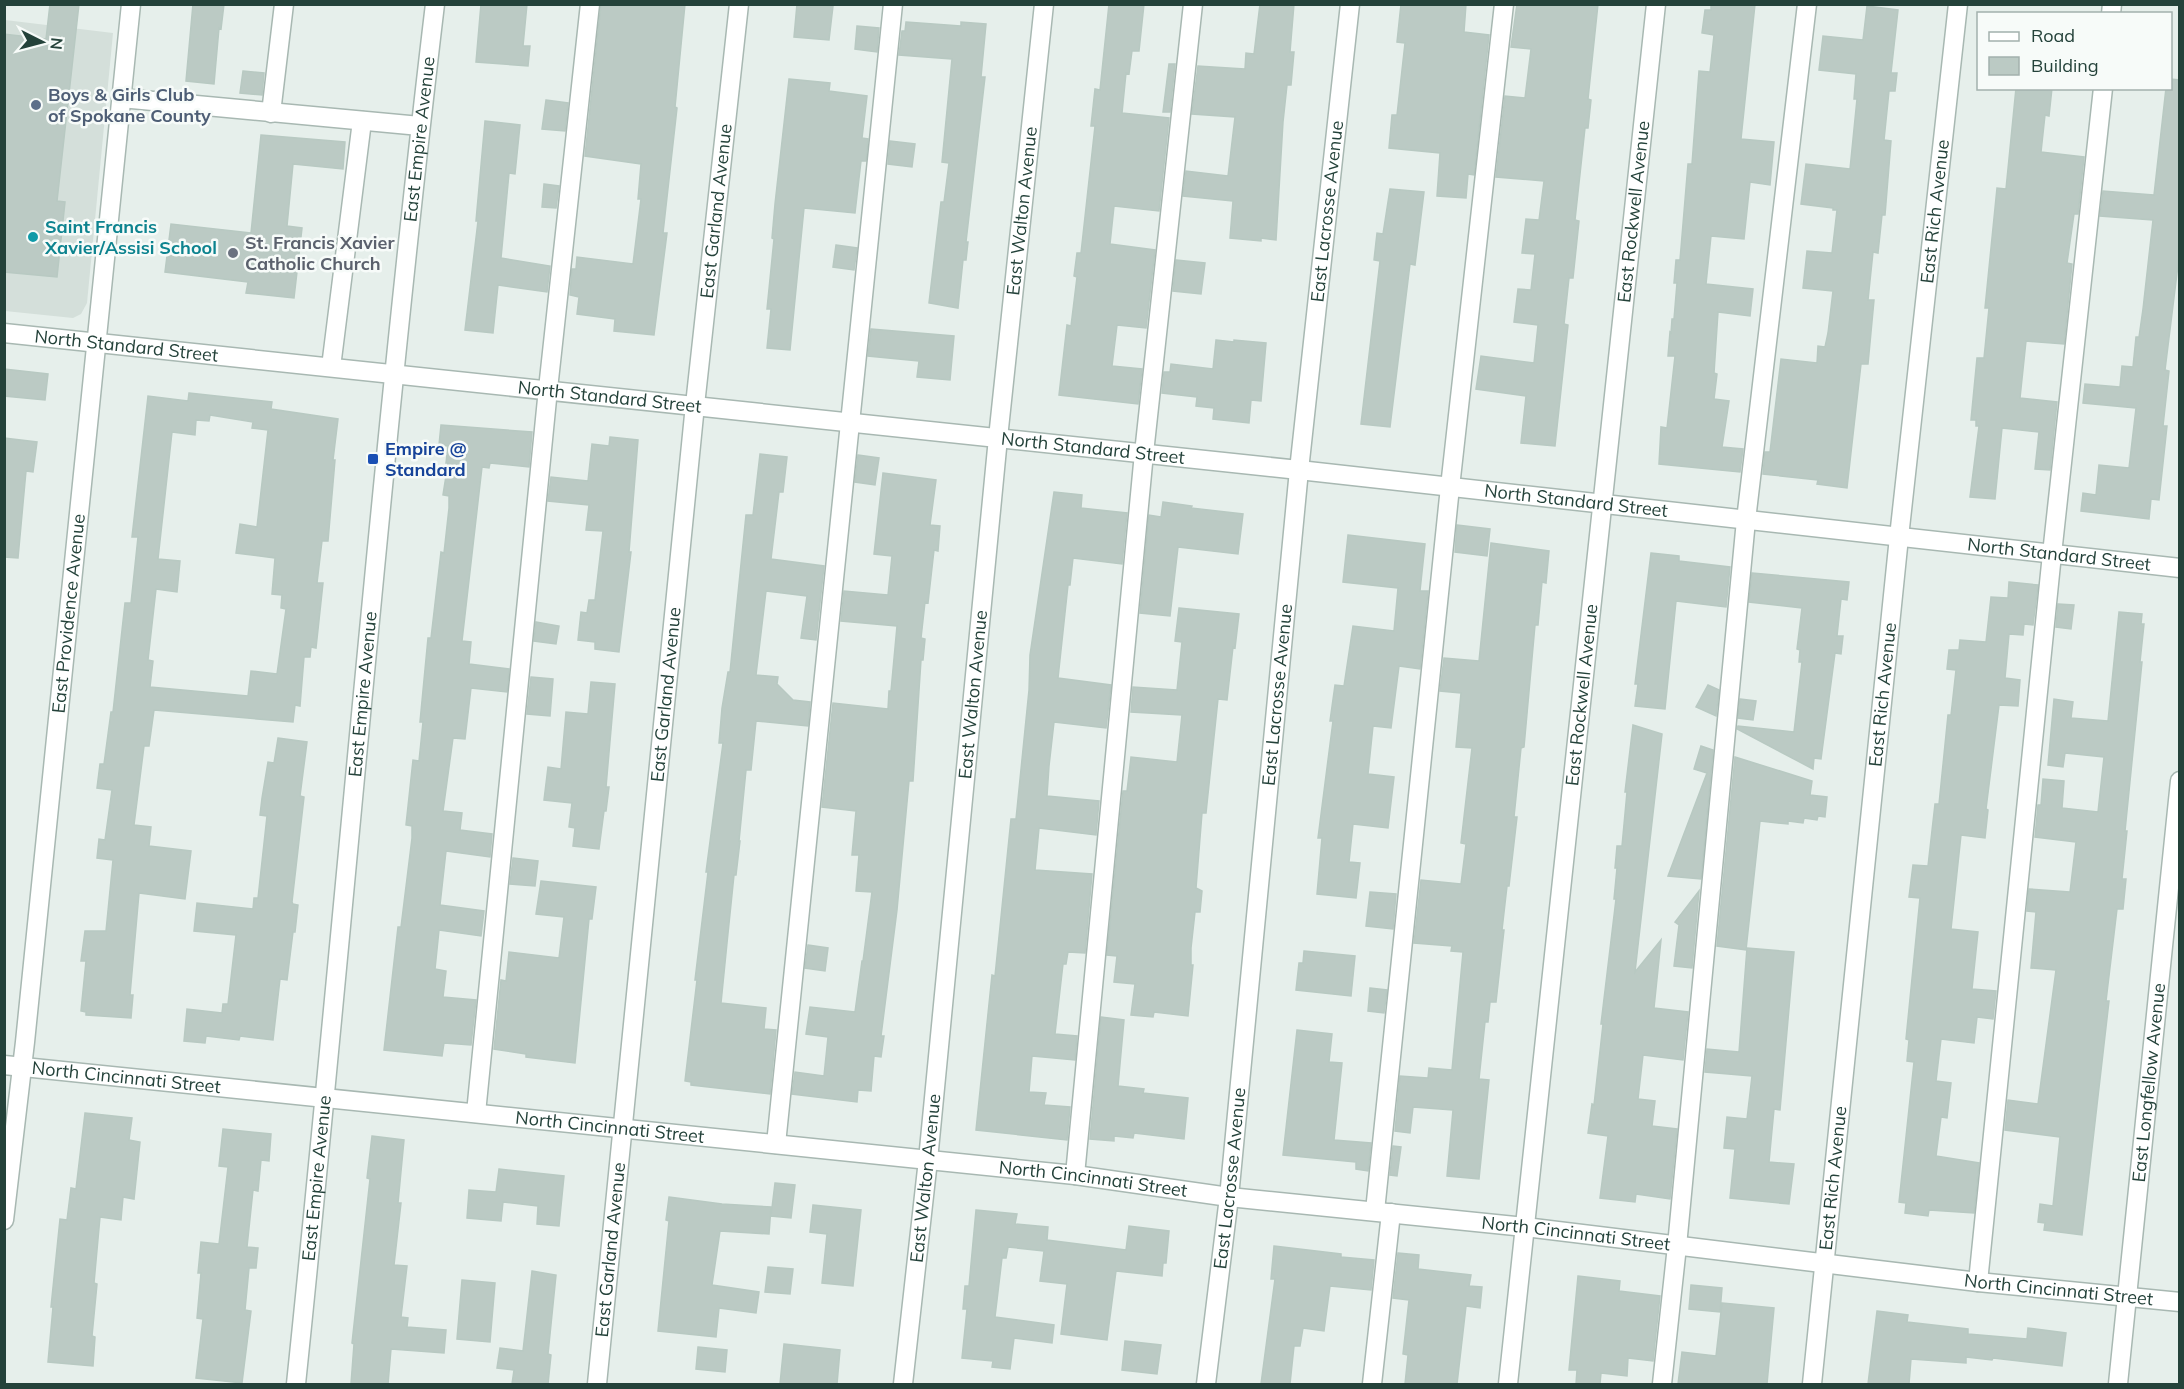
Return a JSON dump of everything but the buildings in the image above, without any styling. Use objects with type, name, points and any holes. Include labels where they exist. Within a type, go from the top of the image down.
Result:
[{"type":"street","name":"East Providence Avenue","points":[[4,1220],[14,1066],[131,4]]},
{"type":"street","points":[[271,113],[284,4]]},
{"type":"street","name":"East Empire Avenue","points":[[296,1384],[326,1097],[394,373],[435,4]]},
{"type":"street","points":[[476,1113],[548,389],[590,4]]},
{"type":"street","name":"East Garland Avenue","points":[[597,1384],[695,405],[739,4]]},
{"type":"street","points":[[776,1144],[893,4]]},
{"type":"street","name":"East Walton Avenue","points":[[903,1384],[928,1160],[998,438],[1044,4]]},
{"type":"street","points":[[1075,1175],[1144,453],[1193,4]]},
{"type":"street","name":"East Lacrosse Avenue","points":[[1206,1384],[1228,1197],[1299,470],[1350,4]]},
{"type":"street","points":[[1372,1384],[1383,1212],[1450,487],[1504,4]]},
{"type":"street","name":"East Rockwell Avenue","points":[[1508,1384],[1656,4]]},
{"type":"street","points":[[1662,1384],[1746,520],[1807,4]]},
{"type":"street","name":"East Rich Avenue","points":[[1812,1384],[1899,537],[1958,4]]},
{"type":"street","points":[[1978,1281],[2052,554],[2103,90]]},
{"type":"street","points":[[121,98],[420,126]]},
{"type":"street","points":[[331,367],[362,121]]},
{"type":"street","name":"North Standard Street","points":[[4,333],[1144,453],[2180,568]]},
{"type":"street","name":"East Longfellow Avenue","points":[[2118,1384],[2180,781]]},
{"type":"street","name":"North Cincinnati Street","points":[[14,1066],[1075,1175],[1228,1197],[1525,1227],[1978,1281],[2180,1302]]},
{"type":"shaded area","points":[[5,20],[113,33],[87,303],[81,314],[73,318],[5,311]]},
{"type":"place","name":"Boys & Girls Club of Spokane County","points":[[36,105]]},
{"type":"place","name":"Saint Francis Xavier/Assisi School","points":[[33,237]]},
{"type":"place","name":"St. Francis Xavier Catholic Church","points":[[233,253]]},
{"type":"place","name":"Empire @ Standard","points":[[373,459]]}]
